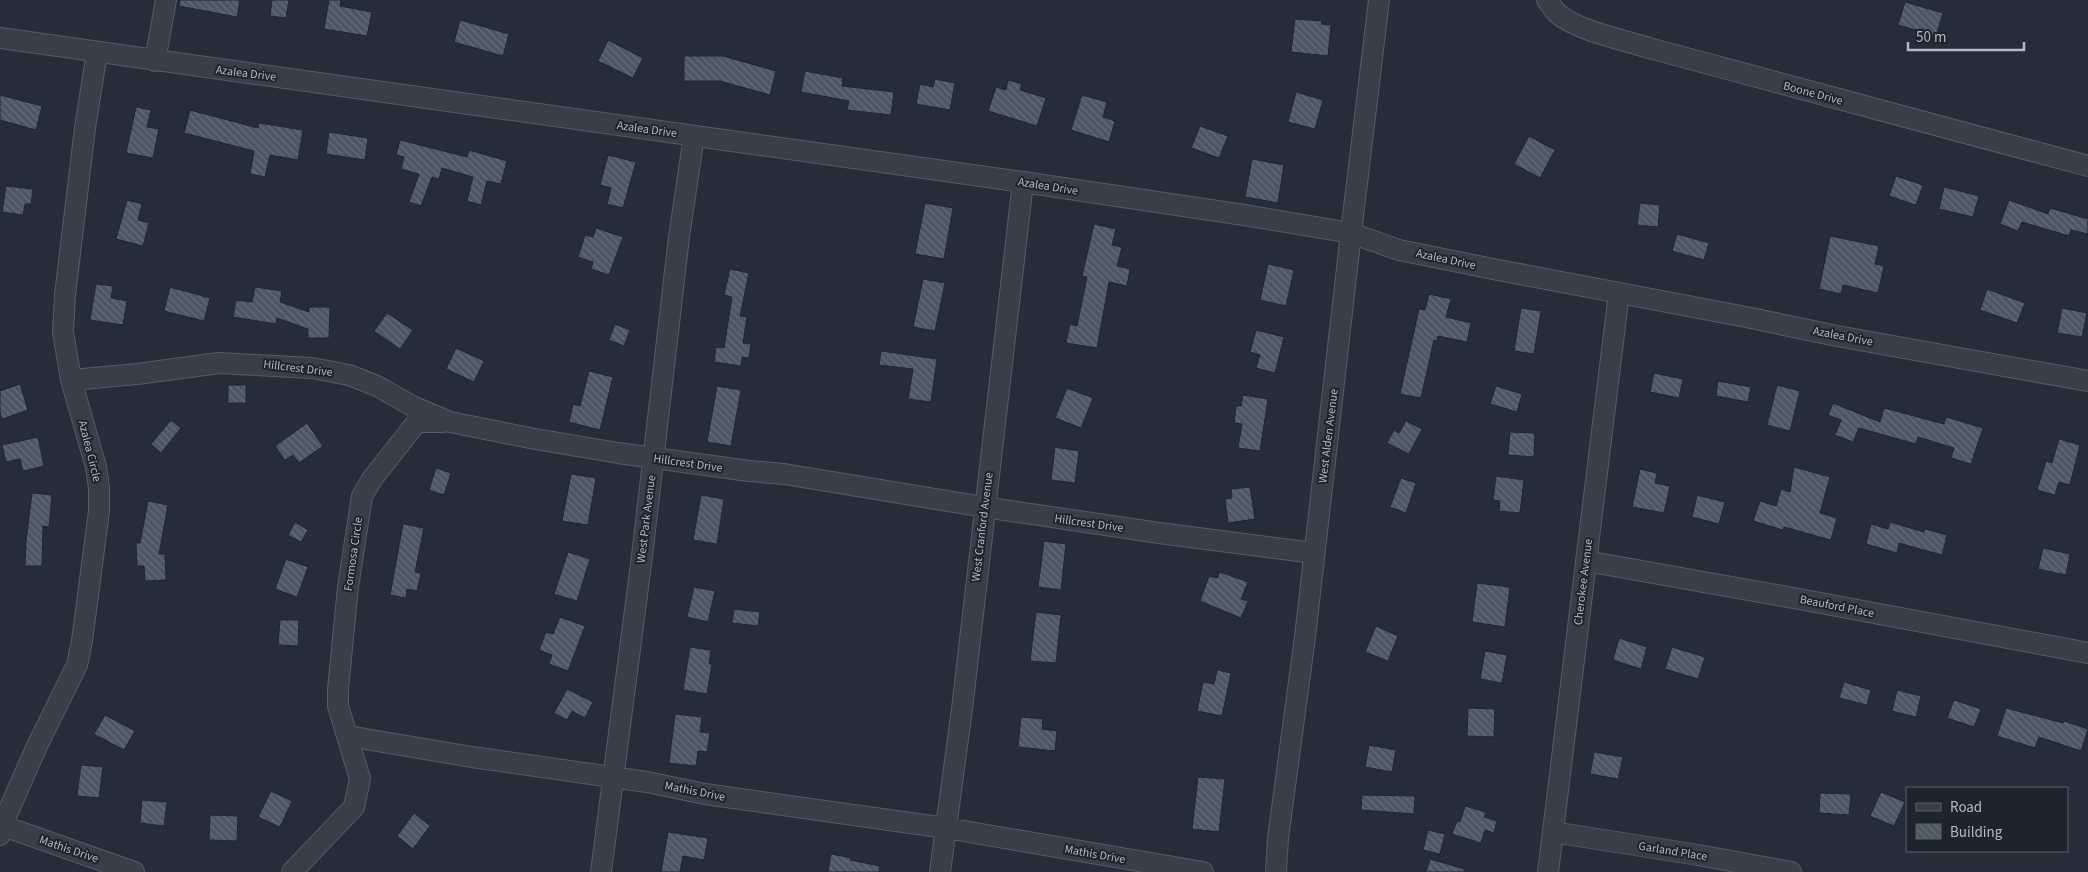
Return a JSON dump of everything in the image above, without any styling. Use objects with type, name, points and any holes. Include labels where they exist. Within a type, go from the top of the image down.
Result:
[{"type":"street","points":[[155,61],[166,0]]},
{"type":"street","name":"West Alden Avenue","points":[[1276,872],[1278,838],[1306,636],[1351,232],[1380,0]]},
{"type":"street","name":"Boone Drive","points":[[1548,0],[1556,12],[1566,20],[1649,48],[2088,166]]},
{"type":"street","name":"Azalea Drive","points":[[0,38],[1023,182],[1351,232],[1399,250],[1837,336],[2088,381]]},
{"type":"street","name":"Azalea Circle","points":[[2,831],[36,748],[77,665],[82,641],[99,510],[96,466],[71,380],[63,332],[65,294],[85,128],[97,52]]},
{"type":"street","name":"West Park Avenue","points":[[602,872],[612,776],[654,458],[679,237],[694,136]]},
{"type":"street","name":"West Cranford Avenue","points":[[940,872],[962,709],[1023,182]]},
{"type":"street","name":"Cherokee Avenue","points":[[1548,872],[1619,292]]},
{"type":"street","name":"Hillcrest Drive","points":[[71,380],[137,374],[219,363],[312,368],[349,375],[377,386],[414,407],[450,422],[535,439],[654,458],[784,474],[984,508],[1159,534],[1314,553]]},
{"type":"street","name":"Formosa Circle","points":[[348,736],[338,706],[338,689],[348,588],[362,496],[372,479],[417,422],[450,422]]},
{"type":"street","name":"Beauford Place","points":[[1586,561],[2088,654]]},
{"type":"street","points":[[292,872],[354,807],[360,779],[348,736]]},
{"type":"street","name":"Mathis Drive","points":[[348,736],[453,754],[612,776],[706,794],[946,828],[1203,872]]},
{"type":"street","name":"Mathis Drive","points":[[2,831],[134,872]]},
{"type":"street","name":"Garland Place","points":[[1553,832],[1698,854],[1791,872]]},
{"type":"building","points":[[180,0],[240,0],[237,17],[179,6]]},
{"type":"building","points":[[272,0],[289,0],[286,18],[270,16]]},
{"type":"building","points":[[329,0],[341,0],[340,6],[372,12],[367,36],[324,29]]},
{"type":"building","points":[[1905,2],[1943,13],[1936,36],[1898,25]]},
{"type":"building","points":[[1295,19],[1322,21],[1321,24],[1331,25],[1328,56],[1291,52]]},
{"type":"building","points":[[460,20],[509,34],[503,56],[454,42]]},
{"type":"building","points":[[608,40],[643,58],[633,78],[598,61]]},
{"type":"building","points":[[684,56],[723,56],[776,71],[770,95],[720,81],[684,81]]},
{"type":"building","points":[[805,71],[843,78],[842,86],[894,92],[891,115],[847,110],[849,101],[801,92]]},
{"type":"building","points":[[935,79],[955,83],[950,110],[916,104],[920,84],[933,87]]},
{"type":"building","points":[[1008,80],[1022,84],[1020,90],[1046,98],[1037,126],[988,111],[996,87],[1006,90]]},
{"type":"building","points":[[1296,92],[1323,100],[1315,129],[1288,122]]},
{"type":"building","points":[[0,95],[42,106],[36,130],[0,120]]},
{"type":"building","points":[[1082,95],[1107,102],[1103,117],[1115,121],[1109,142],[1071,130]]},
{"type":"building","points":[[136,107],[151,110],[147,127],[159,129],[153,158],[126,153]]},
{"type":"building","points":[[190,110],[258,128],[259,123],[303,130],[298,160],[270,155],[265,177],[250,174],[254,151],[184,133]]},
{"type":"building","points":[[1200,126],[1228,136],[1219,158],[1191,148]]},
{"type":"building","points":[[329,132],[368,138],[365,160],[326,154]]},
{"type":"building","points":[[1529,136],[1555,150],[1540,178],[1514,164]]},
{"type":"building","points":[[400,140],[467,157],[469,150],[507,161],[501,184],[487,181],[481,205],[467,201],[473,177],[442,168],[439,179],[432,177],[421,206],[409,202],[419,174],[401,169],[404,157],[396,155]]},
{"type":"building","points":[[608,155],[636,162],[623,208],[607,204],[611,188],[600,185]]},
{"type":"building","points":[[1252,159],[1284,165],[1278,203],[1245,197]]},
{"type":"building","points":[[1896,176],[1923,185],[1916,205],[1889,196]]},
{"type":"building","points":[[6,186],[33,189],[31,204],[25,204],[23,215],[2,212]]},
{"type":"building","points":[[1944,187],[1979,196],[1973,217],[1939,209]]},
{"type":"building","points":[[127,200],[142,204],[138,220],[149,223],[143,246],[116,239]]},
{"type":"building","points":[[2009,200],[2048,214],[2050,208],[2088,219],[2088,234],[2071,230],[2069,236],[2022,222],[2018,231],[2000,224]]},
{"type":"building","points":[[925,203],[953,208],[944,259],[915,254]]},
{"type":"building","points":[[1640,203],[1660,205],[1658,227],[1637,225]]},
{"type":"building","points":[[1094,224],[1116,229],[1112,245],[1122,247],[1117,266],[1130,269],[1127,286],[1109,282],[1097,348],[1066,343],[1070,324],[1077,326],[1087,277],[1082,276]]},
{"type":"building","points":[[596,228],[623,237],[609,275],[591,269],[593,262],[578,257],[585,235],[593,237]]},
{"type":"building","points":[[1677,234],[1709,243],[1704,260],[1672,251]]},
{"type":"building","points":[[1830,236],[1879,246],[1875,264],[1884,266],[1878,293],[1843,285],[1841,294],[1819,289]]},
{"type":"building","points":[[1268,264],[1294,270],[1286,306],[1260,300]]},
{"type":"building","points":[[730,269],[749,273],[740,316],[747,317],[743,343],[751,344],[749,358],[742,357],[741,366],[714,362],[716,347],[724,348],[732,297],[724,295]]},
{"type":"building","points":[[923,279],[945,283],[935,331],[913,327]]},
{"type":"building","points":[[96,284],[113,286],[111,298],[127,301],[123,325],[90,320]]},
{"type":"building","points":[[170,287],[210,298],[204,321],[164,311]]},
{"type":"building","points":[[255,287],[282,291],[280,302],[309,312],[309,307],[330,307],[329,338],[308,338],[308,329],[277,318],[276,324],[233,317],[236,300],[252,302]]},
{"type":"building","points":[[1987,289],[2025,303],[2017,323],[1980,310]]},
{"type":"building","points":[[1429,294],[1451,299],[1446,317],[1471,323],[1467,342],[1438,336],[1437,341],[1434,340],[1421,398],[1400,394],[1419,309],[1425,310]]},
{"type":"building","points":[[1521,308],[1541,311],[1534,354],[1514,351]]},
{"type":"building","points":[[2062,308],[2087,313],[2082,337],[2057,333]]},
{"type":"building","points":[[387,313],[413,330],[400,349],[374,331]]},
{"type":"building","points":[[615,324],[630,330],[624,346],[609,340]]},
{"type":"building","points":[[1256,330],[1284,337],[1275,373],[1256,368],[1260,355],[1250,352]]},
{"type":"building","points":[[456,348],[484,361],[474,382],[446,369]]},
{"type":"building","points":[[881,351],[937,359],[931,402],[908,399],[913,369],[879,365]]},
{"type":"building","points":[[589,371],[613,377],[600,430],[569,422],[573,404],[580,406]]},
{"type":"building","points":[[1654,373],[1683,379],[1679,398],[1650,392]]},
{"type":"building","points":[[1718,381],[1751,387],[1748,402],[1716,396]]},
{"type":"building","points":[[20,384],[28,410],[2,419],[0,391]]},
{"type":"building","points":[[228,385],[246,385],[246,403],[228,403]]},
{"type":"building","points":[[1777,385],[1800,391],[1790,431],[1767,425]]},
{"type":"building","points":[[717,386],[741,390],[731,446],[707,442]]},
{"type":"building","points":[[1496,386],[1522,394],[1517,412],[1490,404]]},
{"type":"building","points":[[1067,388],[1093,398],[1081,428],[1055,418]]},
{"type":"building","points":[[1243,395],[1268,399],[1260,451],[1238,448],[1242,424],[1234,423],[1236,406],[1241,406]]},
{"type":"building","points":[[1833,403],[1880,422],[1884,408],[1944,424],[1946,417],[1983,428],[1971,464],[1951,458],[1954,448],[1918,437],[1916,444],[1859,428],[1853,442],[1835,435],[1841,420],[1828,415]]},
{"type":"building","points":[[171,420],[181,428],[161,453],[151,444]]},
{"type":"building","points":[[1406,421],[1422,429],[1409,454],[1387,443],[1394,430],[1399,433]]},
{"type":"building","points":[[307,423],[323,446],[299,463],[293,455],[285,460],[275,446]]},
{"type":"building","points":[[1510,432],[1535,433],[1534,457],[1508,455]]},
{"type":"building","points":[[38,437],[44,466],[23,471],[20,459],[6,462],[2,445]]},
{"type":"building","points":[[2059,439],[2080,445],[2070,485],[2059,482],[2055,495],[2037,490],[2046,461],[2052,463]]},
{"type":"building","points":[[1055,447],[1079,451],[1075,483],[1051,480]]},
{"type":"building","points":[[1794,467],[1830,477],[1820,513],[1837,518],[1831,540],[1784,527],[1783,530],[1753,521],[1760,501],[1776,506],[1781,489],[1790,492]]},
{"type":"building","points":[[436,468],[451,473],[444,495],[429,490]]},
{"type":"building","points":[[1640,469],[1657,473],[1655,483],[1670,486],[1664,513],[1632,507]]},
{"type":"building","points":[[571,474],[596,478],[588,525],[562,521]]},
{"type":"building","points":[[1496,476],[1524,480],[1520,513],[1499,511],[1500,501],[1493,500]]},
{"type":"building","points":[[1401,478],[1416,483],[1406,513],[1390,507]]},
{"type":"building","points":[[1250,487],[1255,519],[1228,523],[1225,499],[1232,498],[1231,489]]},
{"type":"building","points":[[32,493],[52,495],[49,527],[43,526],[42,566],[25,566]]},
{"type":"building","points":[[701,495],[724,499],[717,544],[693,540]]},
{"type":"building","points":[[1697,495],[1725,502],[1719,524],[1692,517]]},
{"type":"building","points":[[148,501],[168,505],[159,554],[165,554],[166,580],[145,581],[144,566],[137,566],[136,543],[140,543]]},
{"type":"building","points":[[295,522],[308,530],[301,542],[288,535]]},
{"type":"building","points":[[1890,522],[1924,532],[1925,529],[1947,535],[1942,555],[1899,543],[1897,553],[1866,544],[1871,524],[1888,529]]},
{"type":"building","points":[[403,524],[424,528],[415,572],[421,573],[417,591],[407,589],[406,598],[390,595]]},
{"type":"building","points":[[1044,541],[1066,544],[1061,590],[1038,587]]},
{"type":"building","points":[[2043,548],[2070,554],[2066,575],[2038,569]]},
{"type":"building","points":[[568,552],[590,559],[577,601],[554,594]]},
{"type":"building","points":[[286,559],[308,567],[297,597],[275,589]]},
{"type":"building","points":[[1220,572],[1248,582],[1241,599],[1248,601],[1241,618],[1200,601],[1209,576],[1217,578]]},
{"type":"building","points":[[1477,583],[1510,587],[1505,627],[1472,622]]},
{"type":"building","points":[[694,587],[715,591],[708,622],[687,617]]},
{"type":"building","points":[[734,609],[760,612],[758,626],[732,623]]},
{"type":"building","points":[[1036,612],[1061,615],[1056,663],[1030,661]]},
{"type":"building","points":[[560,617],[585,626],[568,671],[549,664],[552,655],[539,650],[546,632],[553,634]]},
{"type":"building","points":[[280,620],[299,620],[298,646],[278,645]]},
{"type":"building","points":[[1376,626],[1398,636],[1388,661],[1365,652]]},
{"type":"building","points":[[1619,638],[1647,647],[1641,669],[1613,660]]},
{"type":"building","points":[[690,647],[711,650],[709,664],[712,664],[707,694],[683,690]]},
{"type":"building","points":[[1672,647],[1705,657],[1698,679],[1665,669]]},
{"type":"building","points":[[1485,651],[1507,655],[1502,683],[1480,679]]},
{"type":"building","points":[[1217,670],[1231,673],[1222,716],[1197,711],[1203,682],[1214,684]]},
{"type":"building","points":[[1844,682],[1871,690],[1867,705],[1839,698]]},
{"type":"building","points":[[567,689],[593,702],[585,718],[572,711],[567,720],[554,713]]},
{"type":"building","points":[[1897,690],[1921,696],[1916,717],[1892,711]]},
{"type":"building","points":[[1954,700],[1981,709],[1974,727],[1947,718]]},
{"type":"building","points":[[1468,708],[1495,709],[1494,737],[1467,736]]},
{"type":"building","points":[[2006,708],[2063,723],[2064,721],[2088,729],[2081,751],[2039,737],[2035,748],[1997,736]]},
{"type":"building","points":[[675,714],[702,717],[700,732],[710,733],[707,752],[698,751],[696,766],[669,763]]},
{"type":"building","points":[[105,715],[135,731],[124,750],[94,734]]},
{"type":"building","points":[[1021,717],[1043,719],[1042,729],[1057,731],[1055,751],[1018,747]]},
{"type":"building","points":[[1369,745],[1396,750],[1392,772],[1365,767]]},
{"type":"building","points":[[1594,752],[1623,757],[1618,779],[1590,774]]},
{"type":"building","points":[[81,765],[103,767],[99,798],[77,796]]},
{"type":"building","points":[[1198,777],[1225,779],[1219,832],[1192,829]]},
{"type":"building","points":[[271,791],[292,801],[280,827],[258,817]]},
{"type":"building","points":[[1881,792],[1905,802],[1894,826],[1870,816]]},
{"type":"building","points":[[1820,793],[1851,794],[1849,815],[1819,813]]},
{"type":"building","points":[[1362,795],[1415,796],[1414,814],[1361,810]]},
{"type":"building","points":[[142,800],[167,802],[164,826],[140,823]]},
{"type":"building","points":[[1465,806],[1486,812],[1484,817],[1497,821],[1494,833],[1485,830],[1481,843],[1452,834],[1457,821],[1460,822]]},
{"type":"building","points":[[414,813],[430,826],[413,849],[397,836]]},
{"type":"building","points":[[210,815],[238,816],[237,841],[209,840]]},
{"type":"building","points":[[1428,830],[1445,834],[1440,854],[1423,850]]},
{"type":"building","points":[[668,832],[708,838],[704,860],[683,856],[680,872],[661,872]]},
{"type":"building","points":[[831,854],[880,866],[879,872],[828,872]]},
{"type":"building","points":[[1430,859],[1464,869],[1464,872],[1426,872]]}]
